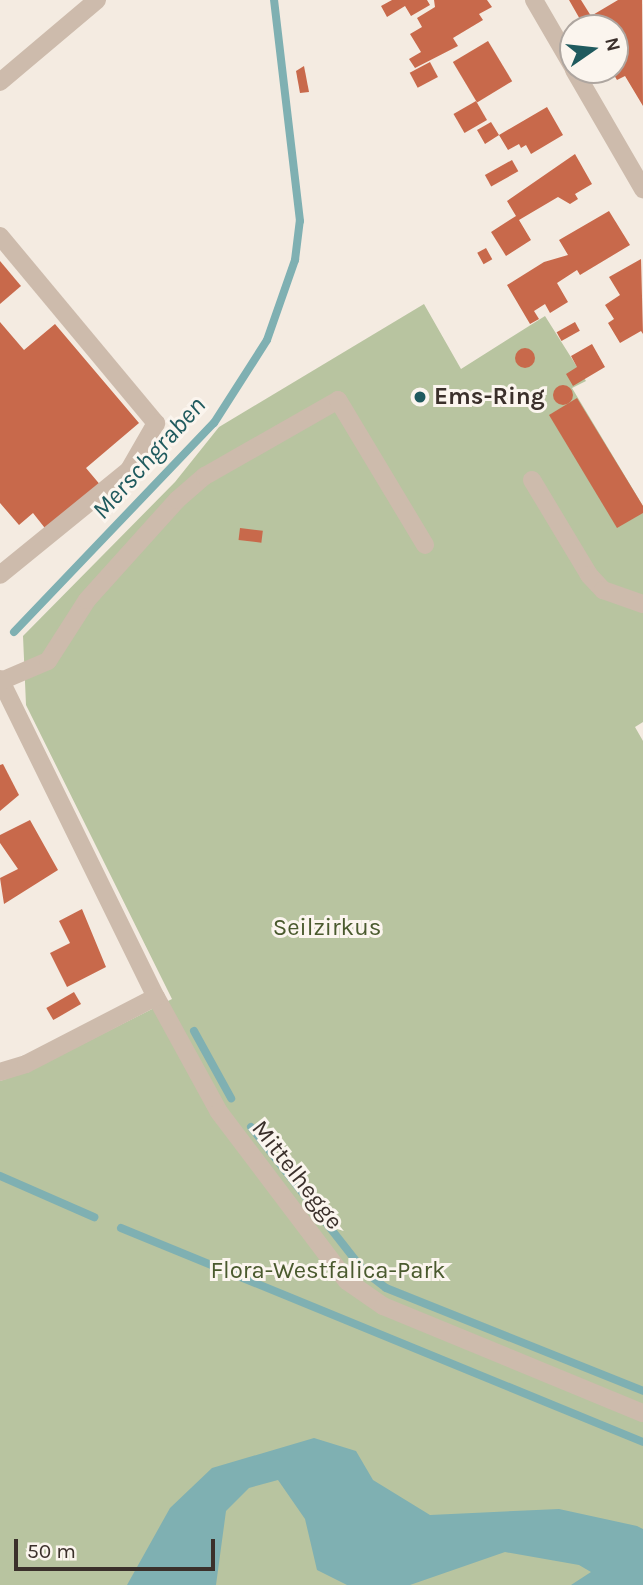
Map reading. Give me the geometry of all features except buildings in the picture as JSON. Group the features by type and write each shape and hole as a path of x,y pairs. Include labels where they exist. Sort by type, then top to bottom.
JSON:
{"street":[{"path":"0,82 97,0"},
{"path":"534,0 559,43"},
{"path":"583,84 643,189"},
{"path":"0,236 156,423 129,470 2,569"},
{"path":"1,680 48,661 87,600 177,500 205,476 338,400 425,545"},
{"path":"532,480 589,575 603,590 643,604"},
{"name":"Mittelhegge","path":"1,680 156,997 219,1112 347,1281 383,1306 643,1413"},
{"path":"0,1072 26,1064 156,997"}],"green space":[{"name":"Flora-Westfalica-Park","path":"424,304 461,369 545,316 586,381 572,388 643,506 643,722 635,727 643,741 643,1585 0,1585 0,1081 29,1071 172,999 26,705 23,636 175,482 219,427"}],"water":[{"path":"314,1438 356,1451 373,1480 430,1515 559,1509 637,1526 643,1529 643,1585 571,1585 591,1572 579,1565 505,1552 410,1585 347,1585 317,1570 305,1519 278,1480 249,1488 226,1511 216,1585 127,1585 170,1508 212,1468"}],"waterway":[{"name":"Merschgraben","path":"14,632 214,423 267,340 295,260 300,221 274,0"},
{"path":"194,1031 231,1098"},
{"path":"251,1127 363,1270 386,1288 643,1391"},
{"path":"0,1176 94,1217"},
{"path":"121,1228 643,1442"}],"place":[{"name":"Ems-Ring","path":"420,397"}],"park label":[{"name":"Seilzirkus","path":"327,928"}]}
